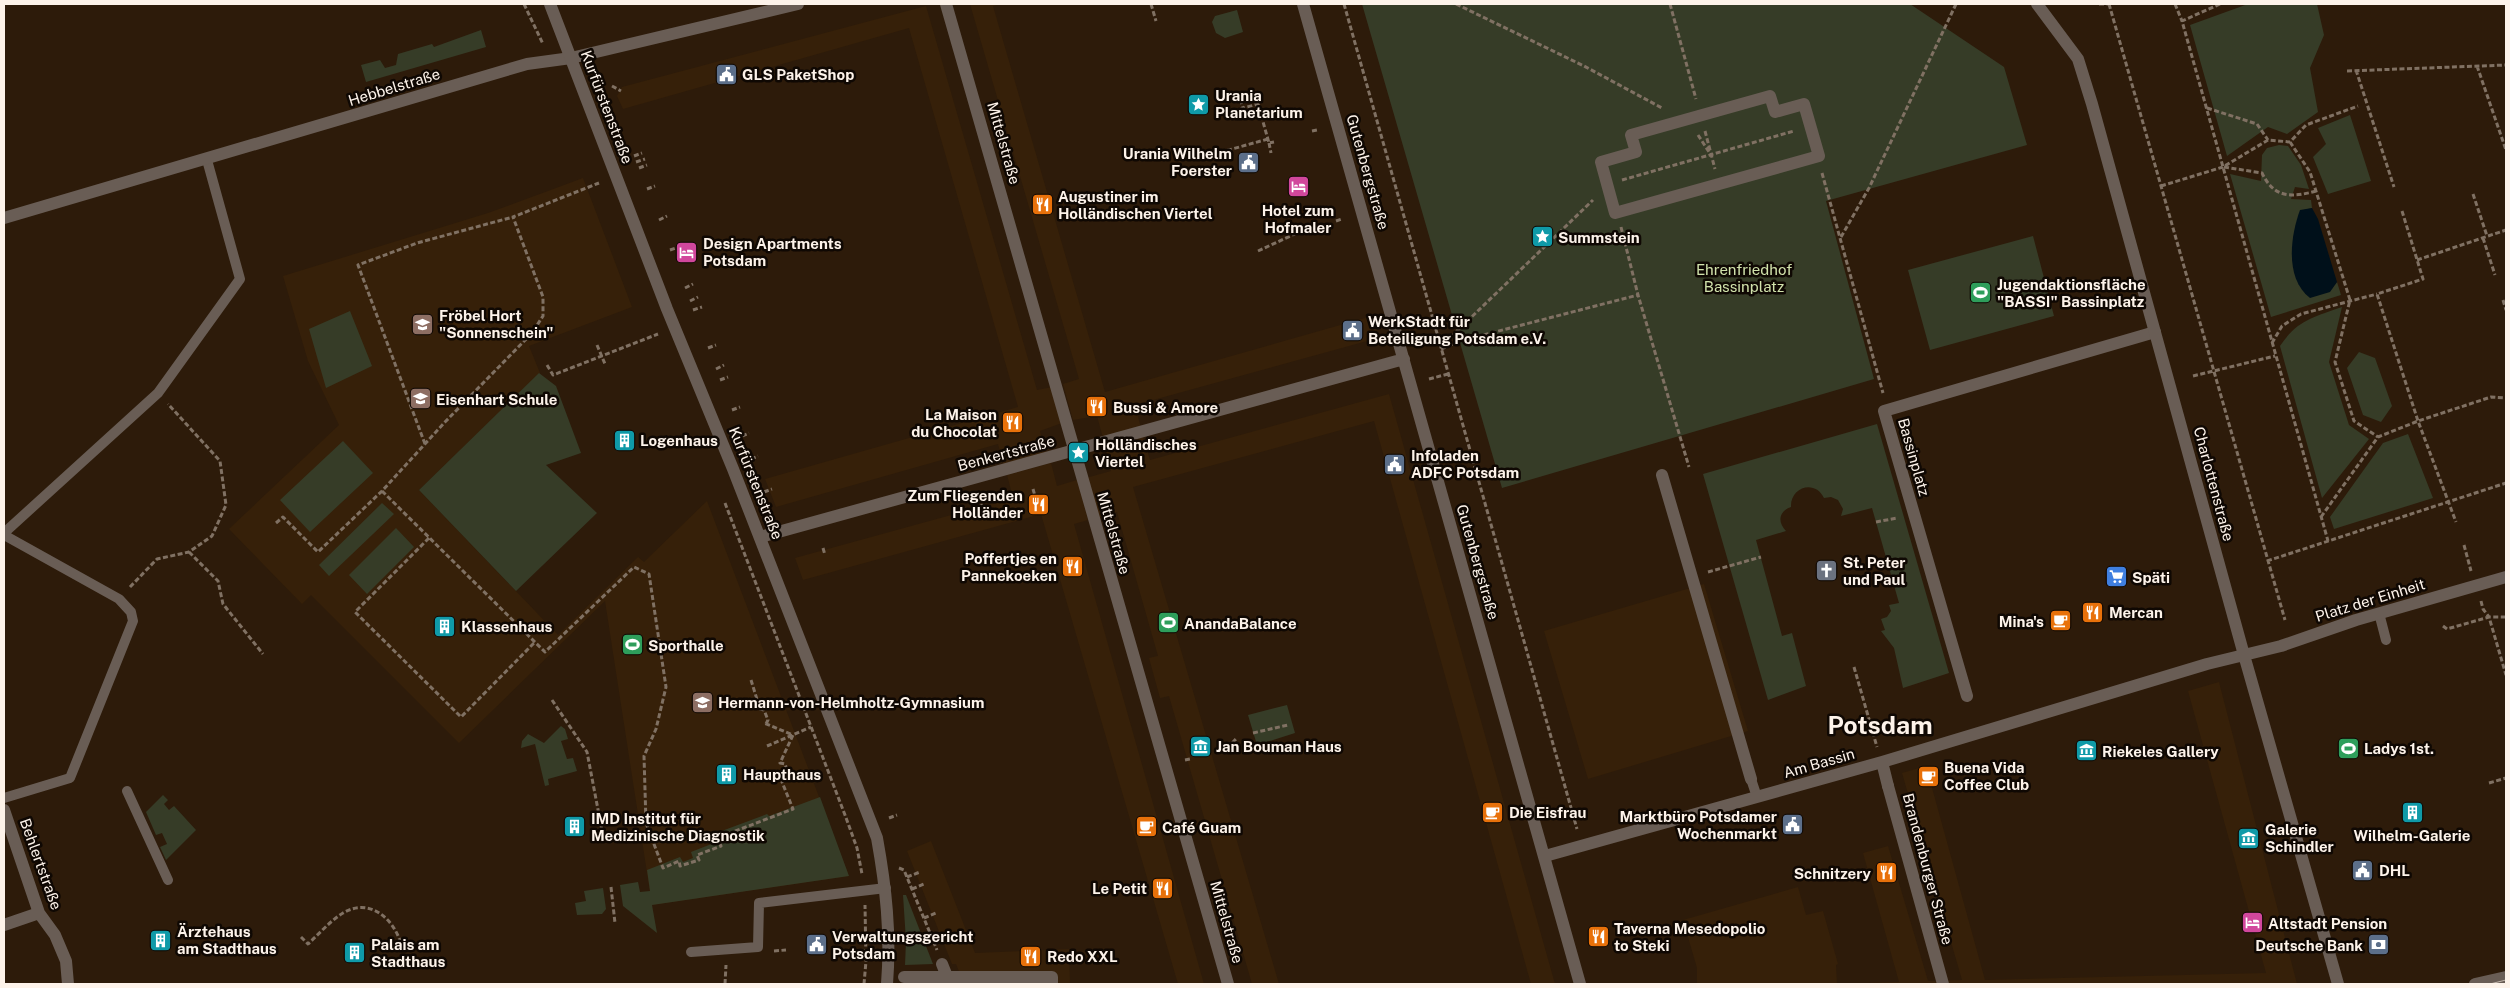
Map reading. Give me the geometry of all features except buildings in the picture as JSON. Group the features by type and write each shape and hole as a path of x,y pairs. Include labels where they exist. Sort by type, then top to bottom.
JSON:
{"street":[{"name":"Kurfürstenstraße","path":"550,4 667,309 760,537 877,838 886,888 889,941 887,984"},
{"name":"Hebbelstraße","path":"4,218 207,160 526,64 571,58 798,4"},
{"name":"Mittelstraße","path":"946,4 1228,984"},
{"name":"Gutenbergstraße","path":"1304,4 1580,984"},
{"name":"Charlottenstraße","path":"2037,4 2078,59 2338,984"},
{"path":"1770,96 1774,112 1804,104 1817,156 1615,212 1601,162 1636,152 1631,135 1688,120 1770,96"},
{"name":"Bassinplatz","path":"1967,696 1884,411 2155,332"},
{"name":"Benkertstraße","path":"760,537 1404,359"},
{"path":"1662,475 1751,779"},
{"name":"Platz der Einheit","path":"2244,655 2282,646 2384,612 2506,577"},
{"name":"Am Bassin","path":"1545,856 1882,762 2244,655"},
{"name":"Brandenburger Straße","path":"1882,762 1943,984"},
{"name":"Behlertstraße","path":"4,810 39,913 54,935 66,961 68,984"},
{"path":"4,926 39,913"},
{"path":"942,964 949,981"},
{"path":"904,977 949,981 975,976 1034,975 1052,977 1052,984"},
{"path":"2475,984 2506,977"}],"lane":[{"path":"4,798 70,778 133,621 131,612 119,599 4,534 158,394 240,278 207,160"},
{"path":"2384,612 2386,640"},
{"path":"1751,779 1756,797"},
{"path":"127,791 168,880"},
{"path":"691,952 758,947 759,903 886,888"}],"path":[{"path":"524,4 542,39"},
{"path":"1151,4 1156,21"},
{"path":"1344,4 1577,828"},
{"path":"1456,4 1688,120 1711,155"},
{"path":"1670,4 1719,183"},
{"path":"1840,238 1869,188 1956,4"},
{"path":"2099,4 2109,4 2266,561 2285,620"},
{"path":"2176,4 2328,541"},
{"path":"2182,21 2220,4"},
{"path":"2347,71 2506,65"},
{"path":"2478,66 2506,150"},
{"path":"2356,70 2394,187"},
{"path":"612,86 621,91"},
{"path":"1238,92 1243,108"},
{"path":"1233,112 1258,104 1272,153"},
{"path":"2290,142 2306,125 2358,106"},
{"path":"2206,108 2258,124 2268,140"},
{"path":"1441,349 1457,331 1610,183 1800,129"},
{"path":"1312,131 1317,130"},
{"path":"2161,186 2223,167 2268,140 2290,142"},
{"path":"1226,156 1225,151 1268,141 1274,142"},
{"path":"2290,142 2310,172 2350,300 2335,362 2354,421 2378,437"},
{"path":"634,156 642,153"},
{"path":"1817,156 1888,411"},
{"path":"636,162 645,159"},
{"path":"639,168 647,165"},
{"path":"2223,167 2262,173 2268,185 2278,194 2305,194 2316,191"},
{"path":"596,174 603,192"},
{"path":"425,444 358,265 417,243 513,217 599,183"},
{"path":"647,189 655,186"},
{"path":"2473,194 2495,275"},
{"path":"2272,344 2282,326 2301,314 2377,294 2423,279 2402,211"},
{"path":"1617,212 1638,295 1690,467"},
{"path":"659,220 667,216"},
{"path":"276,523 283,517 318,552 382,491 532,332 543,316 543,297 513,217"},
{"path":"1336,221 1342,219"},
{"path":"2417,260 2506,230"},
{"path":"1258,251 1299,232"},
{"path":"670,250 679,247"},
{"path":"685,288 693,284"},
{"path":"2377,294 2418,421 2450,501 2456,522"},
{"path":"1441,349 1460,341 1638,295"},
{"path":"690,301 698,297"},
{"path":"2503,300 2506,310"},
{"path":"693,310 702,307"},
{"path":"656,328 662,343"},
{"path":"547,365 553,375 659,334"},
{"path":"1418,340 1437,335"},
{"path":"597,345 605,364"},
{"path":"708,348 716,345"},
{"path":"2193,376 2275,356"},
{"path":"716,369 724,366"},
{"path":"1429,379 1448,374"},
{"path":"720,380 728,377"},
{"path":"119,599 157,559 189,552 212,536 226,505 220,461 158,394"},
{"path":"2321,517 2378,437 2418,421 2491,397 2506,398"},
{"path":"732,410 740,407"},
{"path":"742,436 749,432"},
{"path":"751,459 758,456"},
{"path":"2266,561 2506,483"},
{"path":"764,492 772,489"},
{"path":"1033,489 1035,496"},
{"path":"382,491 545,652 634,567 649,574 666,687 656,729 644,756 646,823 663,868 678,862 680,866 698,860 697,855 721,846 718,838 793,809 782,782 788,773 785,764 780,764 793,734"},
{"path":"724,501 857,848 864,891 866,961 864,984"},
{"path":"981,504 983,510"},
{"path":"429,538 354,612 461,717 535,642"},
{"path":"823,548 825,555"},
{"path":"189,552 218,581 223,604 263,654"},
{"path":"1691,577 1760,556"},
{"path":"2443,626 2447,629 2489,617 2506,617"},
{"path":"2489,617 2506,675"},
{"path":"1854,667 1882,762"},
{"path":"751,680 760,710 764,710 768,720 765,723 793,734"},
{"path":"552,700 587,752 604,839 598,838"},
{"path":"1253,733 1288,724"},
{"path":"767,746 811,727"},
{"path":"1227,748 1237,738"},
{"path":"1185,760 1190,759"},
{"path":"2489,783 2506,778"},
{"path":"889,818 897,815"},
{"path":"881,862 904,870 942,964"},
{"path":"907,878 920,872"},
{"path":"912,889 924,884"},
{"path":"611,887 615,923"},
{"path":"301,937 308,944 345,912 367,909 378,912 391,921 398,931 401,944"},
{"path":"924,918 936,913"}],"shaded area":[{"path":"970,4 1001,4 993,6 1105,392 1372,316 1378,338 1135,405 1141,428 1103,438 1097,416 1073,420 1063,384 1079,379"},
{"path":"926,6 1037,390 1052,387 1062,423 1040,431 1046,454 1004,466 998,444 776,507 765,479 1018,407 909,28 623,109 617,96 622,87"},
{"path":"583,178 632,307 529,346 540,373 419,490 558,635 638,557 644,562 707,501 849,876 652,905 605,601 459,743 311,595 302,604 229,529 339,425 308,361 283,276 488,213"},
{"path":"1389,394 1555,984 1531,984 1374,421 1133,487 1279,984 1252,984 1169,696 1160,698 1149,658 1158,656 1117,512 1098,518 1086,478 1111,471 1105,448 1143,437 1150,460"},
{"path":"1051,463 1057,486 1077,480 1088,520 1074,524 1204,984 1178,984 1041,514 803,580 795,558 1013,498 1007,475"},
{"path":"1704,584 1748,731 1588,779 1544,631"},
{"path":"2219,682 2297,984 1837,984 1899,982 1863,853 1888,846 1928,981 1962,980 1902,773 1926,766 1985,980 2266,973 2188,691"},
{"path":"931,841 975,953 1069,949 1070,984 1057,984 1056,972 960,974 956,964 952,964 907,851"},
{"path":"1798,887 1806,915 1823,911 1838,964 1836,965 1837,984 1697,984 1697,968 1683,920"}],"green space":[{"name":"Ehrenfriedhof Bassinplatz","path":"1362,4 1910,4 2004,67 2027,145 1826,201 1874,379 1502,488"},
{"path":"2248,4 2317,4 2324,35 2310,68 2318,112 2287,134 2268,127 2227,156 2190,25"},
{"path":"1237,10 1243,32 1225,38 1216,33 1212,22 1215,16"},
{"path":"481,30 486,47 366,82 361,65 380,60 385,68 396,65 398,54 432,44 434,47"},
{"path":"2350,115 2371,181 2328,194 2313,157 2326,144 2318,128"},
{"path":"2279,145 2288,146 2301,165 2309,189 2295,187 2291,199 2311,200 2312,208 2300,211 2329,292 2337,282 2341,295 2271,317 2230,174 2261,181 2262,155 2267,148"},
{"name":"Jugendaktionsfläche \"BASSI\" Bassinplatz","path":"2033,236 2054,316 1930,350 1908,270"},
{"path":"2342,307 2329,362 2349,425 2369,439 2322,498 2280,346 2293,330 2307,320"},
{"path":"350,311 372,366 326,388 309,329"},
{"path":"2359,352 2375,358 2392,406 2381,422 2363,415 2347,368"},
{"path":"539,373 556,386 581,453 546,465 597,513 516,591 419,490"},
{"path":"1877,424 1949,673 1903,688 1894,648 1881,631 1885,630 1881,619 1887,617 1891,611 1889,605 1899,603 1872,508 1841,516 1843,509 1838,500 1831,497 1824,498 1820,492 1809,487 1799,490 1794,494 1791,507 1782,514 1780,521 1786,531 1756,540 1782,636 1792,633 1806,686 1768,700 1703,474"},
{"path":"2408,434 2433,498 2334,529 2330,517 2383,443"},
{"path":"343,441 373,473 310,532 280,500"},
{"path":"382,503 394,514 329,576 319,565"},
{"path":"396,528 414,547 367,594 349,575"},
{"path":"1287,705 1295,733 1257,745 1248,715"},
{"path":"561,726 565,729 568,739 561,741 567,759 573,758 577,771 548,779 549,785 545,786 535,744 521,748 522,741 528,734 544,743"},
{"path":"163,795 168,800 164,804 169,810 174,806 196,830 166,860 160,847 167,844 162,833 156,835 146,812"},
{"path":"820,797 849,876 652,905 657,933 623,906 620,885 638,882 640,892 650,891 647,870 680,857 683,862 693,858 691,852 714,843 711,835"},
{"path":"603,888 606,909 602,914 577,915 575,903 586,901 584,891"},
{"path":"903,895 906,895 933,964 905,965 906,941"}],"water":[{"path":"2312,208 2318,219 2337,282 2330,292 2310,298 2296,280 2293,269 2292,245 2300,210"}],"tram line":[{"path":"2490,984 2506,980"}],"place":[{"name":"GLS PaketShop","path":"726,74"},
{"name":"Urania Planetarium","path":"1199,104"},
{"name":"Urania Wilhelm Foerster","path":"1248,162"},
{"name":"Hotel zum Hofmaler","path":"1298,187"},
{"name":"Augustiner im Holländischen Viertel","path":"1042,205"},
{"name":"Summstein","path":"1542,237"},
{"name":"Design Apartments Potsdam","path":"687,252"},
{"name":"Jugendaktionsfläche \"BASSI\" Bassinplatz","path":"1981,293"},
{"name":"Fröbel Hort \"Sonnenschein\"","path":"423,324"},
{"name":"WerkStadt für Beteiligung Potsdam e.V.","path":"1352,330"},
{"name":"Eisenhart Schule","path":"420,399"},
{"name":"Bussi & Amore","path":"1097,407"},
{"name":"La Maison du Chocolat","path":"1013,423"},
{"name":"Logenhaus","path":"624,440"},
{"name":"Holländisches Viertel","path":"1079,453"},
{"name":"Infoladen ADFC Potsdam","path":"1395,464"},
{"name":"Zum Fliegenden Holländer","path":"1039,504"},
{"name":"Poffertjes en Pannekoeken","path":"1073,567"},
{"name":"St. Peter und Paul","path":"1827,571"},
{"name":"Späti","path":"2116,577"},
{"name":"Mercan","path":"2093,612"},
{"name":"Mina's","path":"2060,621"},
{"name":"AnandaBalance","path":"1168,623"},
{"name":"Klassenhaus","path":"445,626"},
{"name":"Sporthalle","path":"632,645"},
{"name":"Hermann-von-Helmholtz-Gymnasium","path":"702,702"},
{"name":"Jan Bouman Haus","path":"1200,746"},
{"name":"Ladys 1st.","path":"2348,748"},
{"name":"Riekeles Gallery","path":"2086,751"},
{"name":"Haupthaus","path":"727,774"},
{"name":"Buena Vida Coffee Club","path":"1928,776"},
{"name":"Die Eisfrau","path":"1493,812"},
{"name":"Wilhelm-Galerie","path":"2412,812"},
{"name":"Marktbüro Potsdamer Wochenmarkt","path":"1793,825"},
{"name":"IMD Institut für Medizinische Diagnostik","path":"575,827"},
{"name":"Café Guam","path":"1146,827"},
{"name":"Galerie Schindler","path":"2249,838"},
{"name":"DHL","path":"2363,870"},
{"name":"Schnitzery","path":"1887,873"},
{"name":"Le Petit","path":"1163,888"},
{"name":"Altstadt Pension","path":"2252,923"},
{"name":"Taverna Mesedopolio to Steki","path":"1598,937"},
{"name":"Ärztehaus am Stadthaus","path":"161,940"},
{"name":"Verwaltungsgericht Potsdam","path":"816,945"},
{"name":"Deutsche Bank","path":"2379,945"},
{"name":"Palais am Stadthaus","path":"355,953"},
{"name":"Redo XXL","path":"1031,956"}],"district":[{"name":"Potsdam","path":"1880,725"}]}
